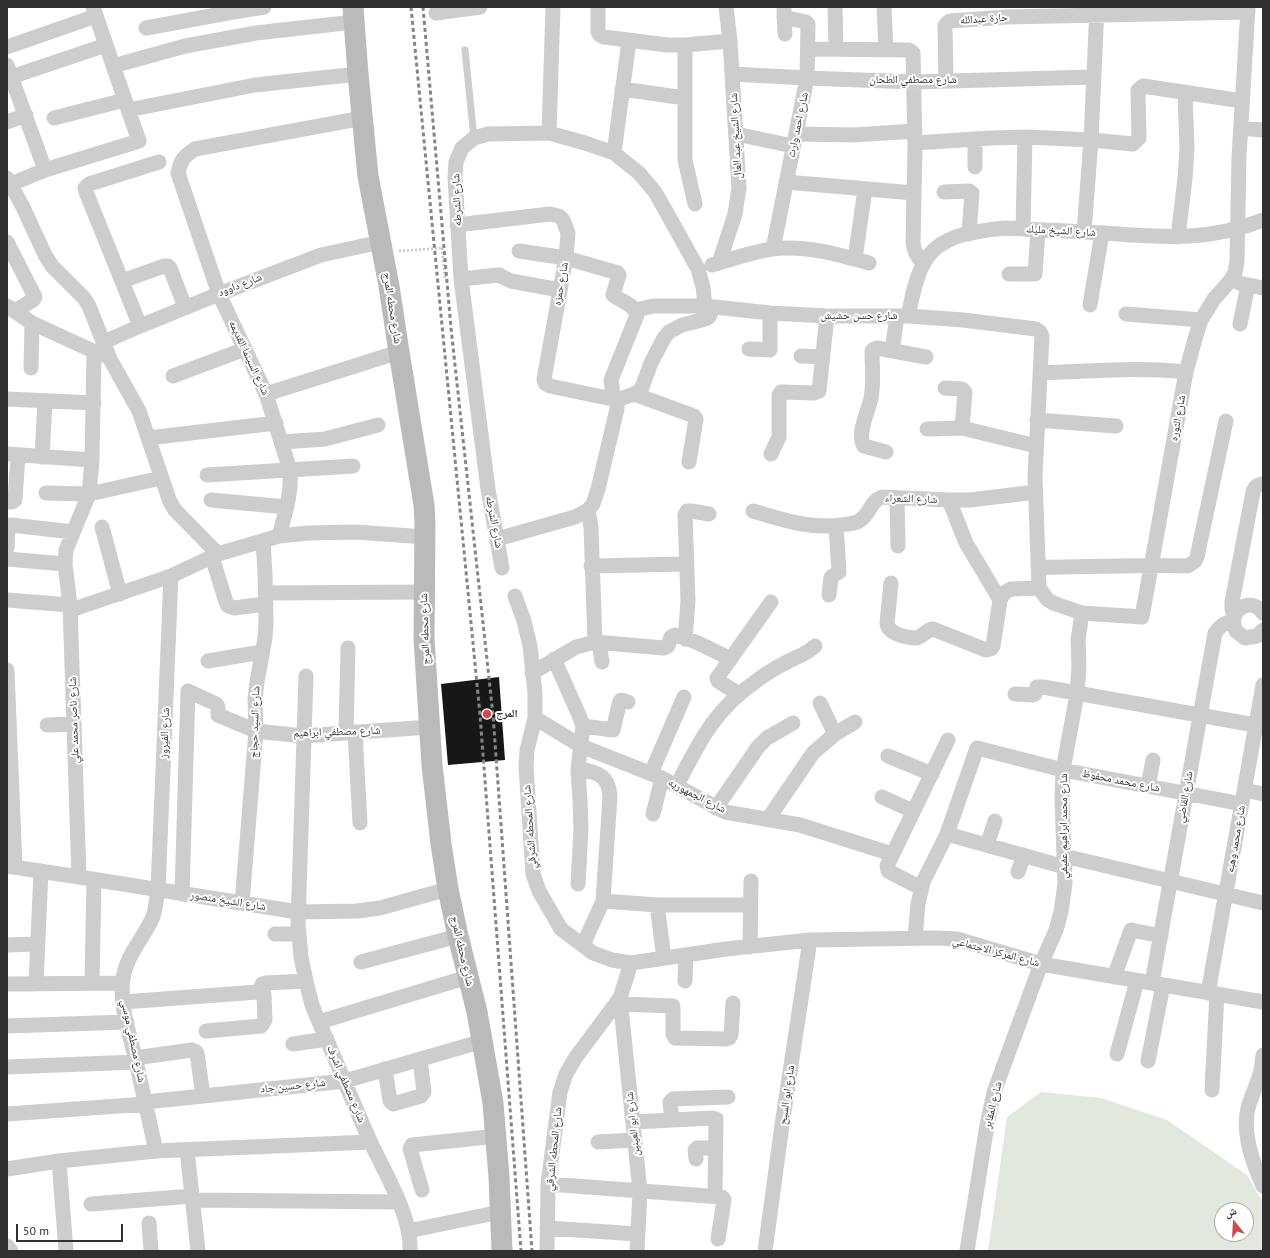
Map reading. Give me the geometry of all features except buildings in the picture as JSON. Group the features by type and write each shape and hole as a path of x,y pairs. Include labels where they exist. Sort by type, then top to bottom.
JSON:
{"main road":[{"name":"شارع محطه المرج","path":"354,15 368,176 390,247 390,286 399,352 424,505 424,639 430,727 441,844 448,889 458,936 483,1041 493,1103 497,1136 502,1251"}],"street":[{"path":"146,28 264,7"},
{"path":"436,13 480,7"},
{"path":"548,133 553,7"},
{"path":"598,7 598,32 604,37 629,41 685,46 730,41"},
{"name":"شارع الشيخ عبد العال","path":"719,263 737,201 739,175 730,41 726,7"},
{"path":"835,7 836,49"},
{"path":"884,7 886,50"},
{"name":"حارة عبدالله","path":"946,80 945,26 949,22 1097,11 1248,10"},
{"name":"شارع الثوره","path":"1082,613 1142,617 1186,372 1196,332 1214,299 1230,282 1235,273 1237,261 1242,101 1248,10"},
{"path":"7,47 94,11 139,141 9,181 23,207 45,255 52,266 84,298 95,319 99,347"},
{"path":"1084,232 1091,140 1097,11"},
{"path":"784,12 785,34"},
{"name":"شارع احمد وارث","path":"773,249 807,78 808,27 806,22 784,12"},
{"path":"113,66 185,46 354,15"},
{"path":"614,153 629,41"},
{"path":"10,81 16,74 106,45"},
{"path":"685,46 684,160 695,204"},
{"path":"808,49 909,50 912,52 915,137 914,252 924,263"},
{"path":"7,65 10,81 26,115 45,170"},
{"path":"54,118 255,85 358,74"},
{"name":"شارع مصطفي الطحان","path":"732,74 914,82 1093,77"},
{"path":"736,134 794,140 854,135 975,139 1025,138 1091,140 1133,144 1137,142 1139,138 1138,94 1140,87 1147,86 1242,101"},
{"path":"622,89 685,98"},
{"path":"1178,237 1187,149 1185,92"},
{"path":"7,122 26,115"},
{"name":"شارع السينما القديمه","path":"279,536 287,507 291,481 290,470 266,394 219,294 178,173 181,161 195,149 363,118"},
{"path":"1241,128 1263,130"},
{"path":"474,138 488,134 548,133 614,153 639,173 655,192 698,270 709,306 709,317 682,325 669,332 664,338 651,364 641,390 617,400"},
{"name":"شارع الشرطه","path":"474,138 462,148 456,162 455,177 461,279 485,469 502,568"},
{"path":"1023,229 1025,138"},
{"path":"975,139 975,167"},
{"path":"140,326 86,192 86,188 88,184 159,162"},
{"path":"786,182 914,193"},
{"path":"698,270 755,252 773,249 819,250 836,253 862,261 865,189"},
{"path":"944,192 969,191 972,194 969,234"},
{"name":"شارع حمزه","path":"458,225 550,214 559,216 563,220 568,232 566,258 544,379 545,383 550,386 617,400"},
{"name":"شارع الشيخ مليك","path":"892,351 902,316 924,263 936,247 949,240 986,230 1006,228 1178,237 1220,233 1263,220"},
{"path":"1008,274 1035,274 1038,230"},
{"path":"1090,305 1102,233"},
{"path":"7,242 35,297 33,300 11,309"},
{"name":"شارع داوود","path":"99,347 140,326 185,307 321,254 390,247"},
{"path":"497,539 575,516 588,510 592,504 598,489 617,409 617,400 613,394 612,380 637,315 636,310 613,295 619,275 618,273 566,258 519,251"},
{"path":"122,281 164,266 168,266 185,307"},
{"path":"461,279 499,275 511,281 560,290"},
{"path":"1230,282 1263,288"},
{"path":"1240,324 1248,285"},
{"name":"شارع حسن حشيش","path":"636,310 653,306 709,306 770,313 826,316 902,316 963,320 1036,329 1042,336 1036,446 1039,588"},
{"path":"11,309 32,323 99,347 110,359 139,412 170,502 175,510 215,556 228,606 234,608 266,598 424,592"},
{"path":"749,349 770,350 770,313"},
{"path":"1126,314 1202,320"},
{"path":"771,454 779,437 779,395 781,392 814,393 819,391 826,316"},
{"path":"31,368 32,323"},
{"name":"شارع ناصر محمد علي","path":"79,876 70,608 66,550 89,494 99,347"},
{"path":"886,452 864,446 862,440 863,424 872,393 872,352 877,348 926,357"},
{"path":"173,376 245,349"},
{"path":"266,394 399,352"},
{"path":"801,356 823,356"},
{"path":"1040,373 1165,370 1186,372"},
{"path":"945,388 962,389 965,392 962,428"},
{"path":"634,394 694,416 696,419 689,462"},
{"path":"7,399 94,403"},
{"path":"42,457 45,401"},
{"path":"1037,420 1116,426"},
{"path":"1038,567 1072,568 1151,564 1188,566 1195,561 1226,421"},
{"path":"148,438 276,423"},
{"path":"282,442 325,439 378,425"},
{"path":"927,429 962,428 1036,446"},
{"path":"7,502 12,502 15,500 13,454 92,460"},
{"path":"207,475 352,466"},
{"path":"46,493 89,494 162,478"},
{"path":"1263,484 1255,487 1253,492 1232,602 1236,632 1245,638 1256,636 1263,630"},
{"name":"شارع الشعراء","path":"753,511 794,524 819,527 836,526 853,524 860,520 877,499 882,497 970,500 1036,492"},
{"path":"897,498 898,546"},
{"path":"211,500 287,507"},
{"path":"949,500 966,543 1000,600"},
{"path":"588,510 591,527 591,566 597,642 602,662"},
{"path":"685,639 688,601 685,515 687,511 709,514"},
{"path":"7,548 8,527 11,525 73,532"},
{"path":"829,595 831,578 838,572 836,526"},
{"path":"102,527 120,594"},
{"path":"7,600 70,608 120,594 171,576 215,556 279,536 308,533 355,532 425,537"},
{"name":"شارع السيد حجاج","path":"242,903 256,731 255,699 265,631 266,598 263,541"},
{"path":"7,559 66,564"},
{"path":"591,566 687,564"},
{"name":"شارع الفيروز","path":"158,890 171,576"},
{"path":"891,583 887,623 892,631 917,638 933,629 986,650 991,650 993,646 1000,600 1004,593 1011,589 1039,588 1047,599 1053,603 1082,613"},
{"name":"شارع المحطه الشرقي","path":"514,596 524,621 530,646 534,693 535,718 527,750 526,767 533,874 538,891 561,929 593,953 612,960 631,963 621,1001 576,1057 566,1074 560,1092 548,1184 548,1251"},
{"path":"738,694 717,680 771,602"},
{"name":"شارع القاضي","path":"1148,1061 1161,936 1214,633 1225,622 1233,618 1242,607 1253,605 1263,612"},
{"name":"شارع محمد ابراهيم عفيفي","path":"1042,964 1062,912 1065,883 1062,799 1063,770 1077,694 1079,666 1078,640 1082,613"},
{"path":"532,672 576,647 597,642 664,648 668,646 671,637 675,635 696,642 731,659"},
{"path":"677,785 707,729 730,701 755,681 788,661 810,652 815,646"},
{"path":"348,648 350,733 360,823"},
{"path":"208,660 262,652"},
{"path":"554,659 583,726 578,769 581,828 578,884"},
{"path":"7,670 11,867"},
{"name":"شارع مصطفي اشرف","path":"306,676 298,912 298,934 301,957 312,1005 370,1142 398,1202 408,1231 410,1251"},
{"path":"1016,694 1033,696 1037,687 1255,725"},
{"name":"شارع مصطفي ابراهيم","path":"182,894 188,691 216,704 218,707 218,715 256,731 304,736 430,727"},
{"name":"شارع محمد وهبه","path":"1212,1090 1213,994 1226,894 1255,725 1262,693"},
{"path":"653,814 656,776 684,697"},
{"path":"583,726 612,731 614,729 620,701 622,700 628,702"},
{"path":"820,703 835,734"},
{"name":"شارع الجمهوريه","path":"535,718 581,746 677,785 716,808 736,815 800,824 892,854"},
{"path":"768,820 813,753 835,734 855,722"},
{"path":"716,808 758,747 767,738 794,723"},
{"path":"47,725 74,724"},
{"path":"921,888 888,871 887,866 948,740"},
{"name":"شارع محمد محفوظ","path":"947,834 977,748 1063,770 1185,794 1243,797 1263,794"},
{"path":"888,756 932,774"},
{"path":"1148,786 1153,760"},
{"path":"578,769 595,772 607,782 610,790 603,901 583,945"},
{"path":"882,797 913,811"},
{"path":"987,845 995,821"},
{"path":"915,938 921,888 947,834 1024,855 1064,861 1171,882 1263,903"},
{"path":"1018,872 1024,855"},
{"name":"شارع الشيخ منصور","path":"11,867 79,876 94,880 298,912 357,911 380,908 448,889"},
{"path":"36,984 41,871"},
{"path":"92,983 94,880"},
{"path":"750,947 751,881"},
{"name":"شارع مصطفي موسي","path":"156,1151 127,1022 123,1002 122,983 126,966 153,917 158,890"},
{"path":"603,901 657,905 751,905"},
{"path":"657,905 664,958"},
{"path":"1114,977 1131,930 1161,936"},
{"path":"275,934 298,934"},
{"path":"361,962 458,936"},
{"name":"شارع المركز الاجتماعي","path":"631,963 810,940 915,938 957,939 1042,964 1263,1002"},
{"name":"شارع ابو السبح","path":"765,1251 810,940"},
{"path":"7,945 37,944"},
{"path":"685,981 686,955"},
{"name":"شارع المقابر","path":"967,1251 986,1125 994,1092 1042,964"},
{"path":"319,1022 468,977"},
{"path":"206,1032 261,1026 265,1020 264,994 261,991 262,984 306,981"},
{"path":"1117,1054 1137,981"},
{"path":"7,984 122,983"},
{"path":"123,1002 261,991"},
{"path":"621,1001 673,1006 672,1034 675,1038 726,1039 731,1035 733,1003"},
{"name":"شارع ابو العينين","path":"621,1001 640,1191 637,1251"},
{"path":"7,1026 127,1022"},
{"path":"293,1044 327,1039"},
{"name":"شارع حسين جاد","path":"7,1114 146,1103 344,1081 483,1041"},
{"path":"7,1066 136,1060 192,1050 197,1053 203,1096"},
{"path":"1263,1055 1261,1072 1248,1109 1247,1128 1255,1167 1263,1186"},
{"path":"385,1069 390,1102 393,1104 421,1096 424,1092 420,1059"},
{"path":"672,1120 670,1102 672,1098 728,1097"},
{"path":"633,1122 715,1118 717,1121 715,1196"},
{"path":"422,1190 410,1149 412,1145 497,1136"},
{"path":"598,1142 634,1140"},
{"path":"7,1169 156,1151 370,1142"},
{"path":"696,1159 695,1150 697,1148 716,1148"},
{"path":"187,1150 198,1251"},
{"path":"58,1162 66,1251"},
{"path":"548,1184 722,1197 724,1199 718,1239"},
{"path":"91,1204 192,1198 398,1202"},
{"path":"408,1231 500,1212"},
{"path":"149,1223 151,1251"},
{"path":"547,1228 638,1234"},
{"path":"7,1246 11,1251"}],"lane":[{"path":"465,50 474,138"}],"path":[{"path":"390,247 442,248 445,279"}],"shaded area":[{"path":"1041,1092 1101,1098 1167,1120 1247,1175 1263,1202 1263,1251 988,1251 1007,1117"}],"railway":[{"path":"411,7 480,715 521,1251"},
{"path":"423,7 451,328 493,715 532,1251"}],"place":[{"name":"المرج","path":"487,714"}]}
